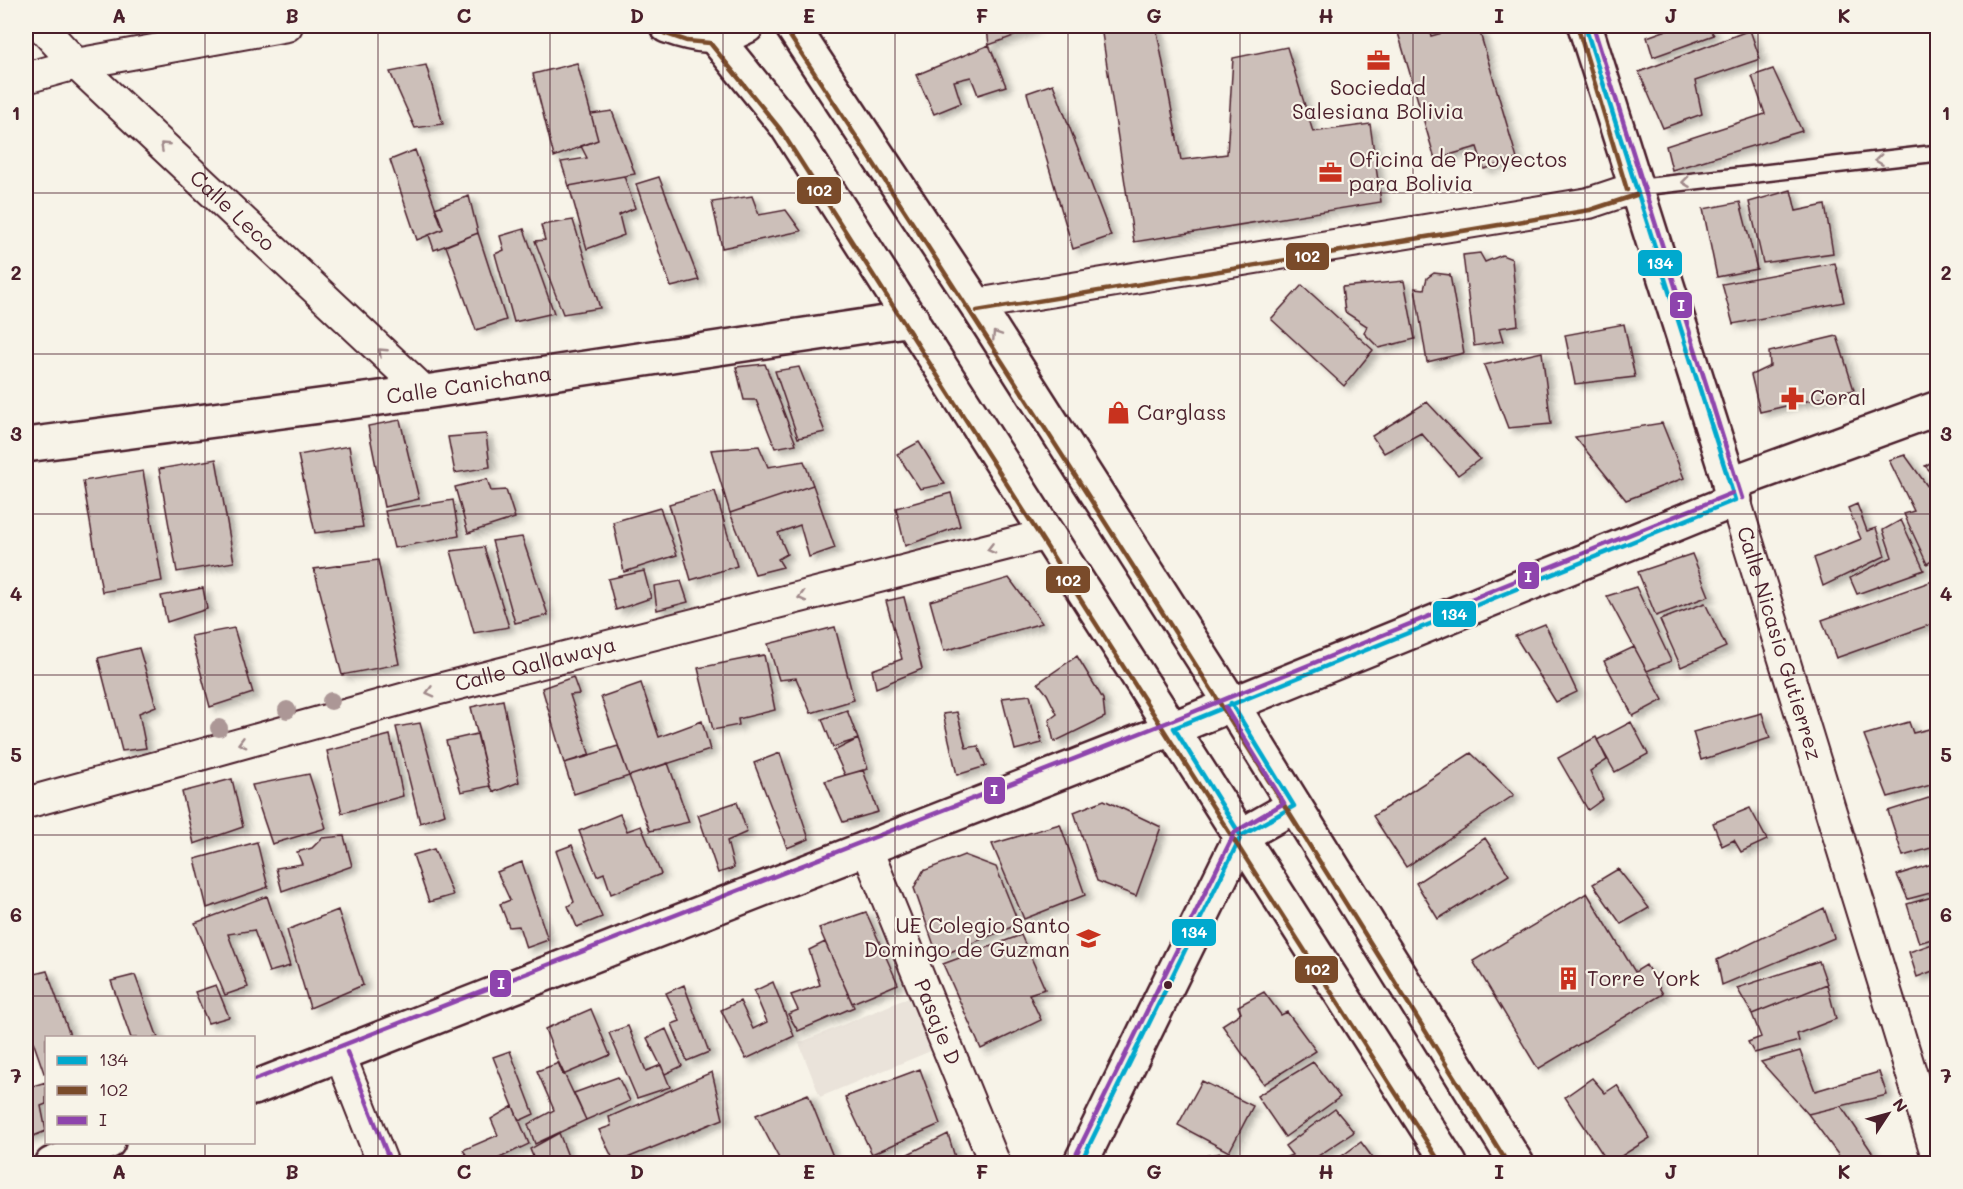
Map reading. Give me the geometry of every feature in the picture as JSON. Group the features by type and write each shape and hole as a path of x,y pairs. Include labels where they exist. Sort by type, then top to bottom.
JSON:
{"main road":[{"path":"667,26 688,34 714,36 738,31 747,26"},
{"path":"792,26 976,304 1231,703 1517,1164"},
{"name":"Calle Nicasio Gutierrez","path":"1584,26 1732,492"},
{"path":"714,36 786,125 1174,728 1450,1164"},
{"name":"Calle Canichana","path":"26,445 425,392 912,319"},
{"path":"255,1088 1174,728 1732,492 1938,408"},
{"path":"1080,1164 1241,836 1294,806"},
{"path":"52,1164 105,1144"}],"street":[{"name":"Calle Leco","path":"41,26 76,64 425,392"},
{"path":"26,78 76,64 287,26"},
{"path":"976,304 1589,203 1634,188"},
{"name":"Calle Nicasio Gutierrez","path":"1732,492 1938,1160"},
{"name":"Calle Qallawaya","path":"26,803 435,690 1048,534"},
{"name":"Pasaje D","path":"867,847 995,1164"},
{"path":"340,1055 383,1164"}],"lane":[{"path":"1634,188 1938,153"}],"shaded area":[{"path":"910,997 933,1050 820,1097 799,1043"}],"building":[{"path":"998,26 1032,26 1033,29 989,45 987,29"},
{"path":"1156,26 1181,160 1227,154 1233,58 1287,47 1313,132 1370,124 1381,202 1134,242 1101,27"},
{"path":"1396,26 1428,26 1431,36 1467,26 1478,26 1517,159 1484,169 1477,147 1435,159"},
{"path":"1678,26 1708,26 1714,35 1653,57 1647,37"},
{"path":"1750,30 1760,59 1695,81 1702,114 1663,128 1639,72"},
{"path":"989,45 1006,86 978,95 971,77 954,81 961,103 934,114 916,75"},
{"path":"577,63 598,140 554,157 533,74"},
{"path":"426,65 443,124 415,128 390,72"},
{"path":"1773,69 1802,131 1672,170 1666,146 1765,114 1752,76"},
{"path":"1053,84 1111,236 1073,249 1027,93"},
{"path":"612,111 635,174 569,186 561,162 587,158 581,146 598,140 591,114"},
{"path":"415,150 443,229 417,240 390,160"},
{"path":"624,176 635,208 619,215 624,235 587,249 569,186"},
{"path":"659,177 699,280 671,287 636,184"},
{"path":"1791,190 1796,211 1825,205 1833,253 1763,263 1749,202"},
{"path":"469,196 478,233 434,250 429,235 443,229 435,208"},
{"path":"752,196 759,215 786,210 801,231 722,248 712,202"},
{"path":"1740,202 1757,269 1717,277 1703,209"},
{"path":"573,220 600,308 563,314 535,241 545,240 541,225"},
{"path":"524,229 554,313 514,322 495,254 504,250 500,236"},
{"path":"478,233 506,320 476,330 446,246"},
{"path":"1480,253 1485,262 1502,255 1512,259 1518,325 1499,328 1503,341 1474,346 1463,255"},
{"path":"1835,263 1844,302 1733,324 1722,284"},
{"path":"1434,273 1450,275 1464,353 1427,362 1415,288 1424,289 1427,278"},
{"path":"1404,281 1415,339 1379,348 1364,333 1367,326 1345,312 1342,287"},
{"path":"1302,285 1373,350 1344,386 1271,319"},
{"path":"1624,324 1635,377 1575,384 1565,335"},
{"path":"1837,336 1854,390 1760,412 1751,375 1770,366 1769,352"},
{"path":"1542,352 1551,424 1508,428 1484,365"},
{"path":"765,364 796,444 775,448 756,400 744,400 736,367"},
{"path":"799,367 825,432 798,438 775,371"},
{"path":"1427,402 1480,459 1458,475 1421,433 1384,453 1372,436"},
{"path":"400,420 419,499 384,507 368,426"},
{"path":"1662,423 1684,478 1626,500 1575,437"},
{"path":"486,434 490,467 455,473 448,437"},
{"path":"919,442 945,484 920,489 897,454"},
{"path":"349,446 363,527 315,533 298,455"},
{"path":"759,446 768,467 804,461 813,485 730,513 711,450"},
{"path":"1905,455 1938,501 1938,557 1927,564 1904,514 1914,511 1889,460"},
{"path":"1938,458 1938,479 1925,466"},
{"path":"216,459 234,562 177,572 159,469"},
{"path":"143,471 162,581 102,592 83,481"},
{"path":"487,479 491,491 506,490 515,518 468,533 455,487"},
{"path":"813,485 835,548 809,557 800,525 778,533 787,554 778,559 783,567 755,574 730,513"},
{"path":"715,491 737,566 691,580 669,504"},
{"path":"951,493 960,526 905,546 896,508"},
{"path":"453,500 459,536 394,548 385,511"},
{"path":"1857,504 1867,531 1876,528 1885,556 1823,586 1814,558 1861,539 1848,508"},
{"path":"660,508 677,555 624,572 613,522"},
{"path":"1901,520 1924,570 1857,594 1850,578 1892,557 1883,530"},
{"path":"522,537 548,615 515,623 492,541"},
{"path":"484,547 509,627 474,633 451,551"},
{"path":"1692,554 1709,596 1656,616 1638,572"},
{"path":"378,560 399,664 342,675 314,569"},
{"path":"644,571 651,598 616,610 608,579"},
{"path":"1009,578 1042,623 944,651 930,601"},
{"path":"1938,579 1938,622 1836,658 1822,620"},
{"path":"681,581 688,602 657,610 654,586"},
{"path":"1636,587 1671,661 1647,671 1607,596"},
{"path":"203,588 207,609 167,622 161,596"},
{"path":"904,597 922,669 876,688 872,670 902,659 886,601"},
{"path":"1705,603 1726,647 1681,667 1660,620"},
{"path":"1545,624 1577,692 1556,702 1515,636"},
{"path":"835,627 854,700 811,713 796,678 779,680 768,644"},
{"path":"234,628 253,693 210,707 191,636"},
{"path":"1634,647 1663,700 1633,716 1604,661"},
{"path":"139,648 156,706 139,713 146,748 122,751 98,658"},
{"path":"764,655 775,710 738,719 739,725 713,730 698,668"},
{"path":"1077,656 1103,699 1105,717 1054,742 1049,720 1057,714 1047,694 1038,683"},
{"path":"573,677 579,694 570,695 590,756 564,763 542,688"},
{"path":"641,683 659,737 702,721 710,750 629,776 601,697"},
{"path":"1030,695 1042,743 1015,750 1002,698"},
{"path":"503,700 519,782 494,792 490,786 471,707"},
{"path":"847,710 858,739 833,747 822,719"},
{"path":"957,712 966,748 978,746 986,766 957,775 943,714"},
{"path":"1762,713 1770,738 1701,760 1693,732"},
{"path":"1631,722 1648,754 1615,772 1597,740"},
{"path":"1909,722 1913,733 1937,727 1938,783 1888,797 1864,735"},
{"path":"420,723 445,814 420,823 396,727"},
{"path":"477,734 490,786 461,792 446,741"},
{"path":"390,735 403,796 342,813 327,751"},
{"path":"1596,737 1607,760 1590,771 1603,799 1588,810 1558,758"},
{"path":"858,739 868,769 845,775 834,751"},
{"path":"618,746 629,776 574,794 564,763"},
{"path":"780,753 809,839 787,848 754,763"},
{"path":"1471,753 1514,795 1406,867 1373,816"},
{"path":"668,763 689,822 650,831 629,776"},
{"path":"863,770 878,812 843,822 825,781"},
{"path":"309,774 326,828 272,844 252,785"},
{"path":"232,779 243,827 194,844 182,792"},
{"path":"1938,795 1938,846 1903,856 1888,811"},
{"path":"1104,800 1161,827 1136,896 1097,881 1074,812"},
{"path":"737,802 747,832 727,841 734,868 718,873 698,815"},
{"path":"1750,808 1767,840 1741,852 1734,840 1722,846 1713,823"},
{"path":"620,814 627,831 641,826 661,874 611,894 604,873 597,876 579,831"},
{"path":"1060,824 1085,895 1024,919 992,844"},
{"path":"344,836 352,866 282,891 276,868 302,864 297,852 312,848 322,838"},
{"path":"1485,838 1509,875 1438,919 1416,883"},
{"path":"257,842 268,887 207,908 195,859"},
{"path":"572,845 602,917 577,927 568,906 574,902 556,851"},
{"path":"434,849 453,895 429,902 413,855"},
{"path":"964,855 996,867 1019,924 938,957 914,888 923,871"},
{"path":"522,862 548,940 526,948 519,926 509,927 500,904 510,900 497,872"},
{"path":"1938,862 1938,891 1908,899 1897,875"},
{"path":"1618,869 1649,908 1621,924 1593,884"},
{"name":"Torre York","path":"1587,893 1635,972 1646,965 1663,994 1538,1069 1473,961"},
{"path":"267,896 290,966 269,972 254,930 228,934 248,987 225,995 195,923"},
{"path":"1932,897 1938,918 1938,937 1919,943 1907,904"},
{"path":"1824,908 1834,938 1722,985 1717,960"},
{"path":"338,910 363,985 310,1008 287,930"},
{"path":"866,912 898,984 852,1003 819,928"},
{"path":"1021,935 1045,989 1029,994 1041,1020 981,1049 943,964"},
{"path":"825,942 854,1007 798,1031 788,1014 798,1010 791,995 820,985 809,950"},
{"path":"1938,942 1938,969 1917,977 1909,952"},
{"path":"1819,961 1827,984 1752,1014 1737,988"},
{"path":"47,971 70,1036 45,1036 44,1073 26,1021 26,976"},
{"path":"135,975 157,1036 130,1036 111,981"},
{"path":"773,982 794,1036 746,1059 721,1010 740,1001 753,1029 767,1022 754,991"},
{"path":"1827,984 1836,1019 1797,1034 1799,1041 1754,1053 1748,1042 1761,1037 1752,1014"},
{"path":"216,985 229,1017 208,1023 195,992"},
{"path":"684,985 709,1052 687,1061 672,1024 680,1021 666,993"},
{"path":"1264,992 1281,1015 1287,1012 1316,1051 1264,1084 1222,1025 1241,1013 1238,1006"},
{"path":"591,1009 610,1055 563,1075 545,1029"},
{"path":"628,1026 646,1071 661,1065 670,1087 637,1098 609,1033"},
{"path":"666,1029 682,1066 665,1074 647,1038"},
{"path":"510,1051 534,1114 519,1121 493,1057"},
{"path":"1800,1051 1815,1091 1879,1072 1887,1095 1808,1114 1761,1062"},
{"path":"1313,1062 1340,1097 1285,1137 1257,1096"},
{"path":"559,1063 586,1120 535,1144 528,1124 554,1110 537,1071"},
{"path":"920,1069 940,1124 872,1154 845,1097"},
{"path":"712,1072 723,1119 615,1163 599,1130 611,1126 609,1117"},
{"path":"618,1077 630,1101 586,1120 574,1093"},
{"path":"1592,1078 1605,1093 1617,1085 1650,1138 1609,1164 1565,1097"},
{"path":"1202,1081 1253,1106 1229,1152 1178,1125"},
{"path":"45,1082 45,1104 41,1106 45,1131 26,1139 26,1088"},
{"path":"808,1094 836,1164 782,1164 756,1115"},
{"path":"513,1106 529,1144 487,1164 472,1164 463,1150 498,1135 491,1119"},
{"path":"1841,1106 1880,1164 1845,1164 1808,1114"},
{"path":"1335,1109 1354,1132 1306,1164 1288,1164 1284,1158 1292,1155 1285,1146"},
{"path":"559,1133 571,1164 536,1164 530,1149"},
{"path":"948,1134 957,1164 888,1164"},
{"path":"1361,1142 1372,1157 1364,1164 1331,1164"},
{"path":"1221,1153 1224,1164 1158,1164"}],"transit line":[{"name":"134","path":"1585,26 1735,500"},
{"name":"I","path":"1593,26 1742,498"},
{"name":"102","path":"1578,28 1627,190"},
{"name":"102","path":"786,30 970,311 1151,594 1508,1164"},
{"name":"102","path":"664,33 687,41 710,43 780,129 1441,1164"},
{"name":"102","path":"977,311 1590,210 1636,195"},
{"name":"I","path":"255,1080 1171,721 1732,493"},
{"name":"134","path":"1174,728 1735,500"},
{"name":"134","path":"1231,703 1294,806"},
{"name":"I","path":"1073,1161 1235,832 1284,803 1225,707"},
{"name":"134","path":"1174,728 1241,836"},
{"name":"134","path":"1080,1164 1241,836 1294,806"},
{"name":"I","path":"347,1052 390,1161"}],"place":[{"name":"Sociedad Salesiana Bolivia","path":"1378,60"},
{"name":"Oficina de Proyectos para Bolivia","path":"1331,172"},
{"name":"Coral","path":"1792,398"},
{"name":"Carglass","path":"1119,413"},
{"name":"UE Colegio Santo Domingo de Guzman","path":"1088,938"},
{"name":"Torre York","path":"1569,979"}]}
